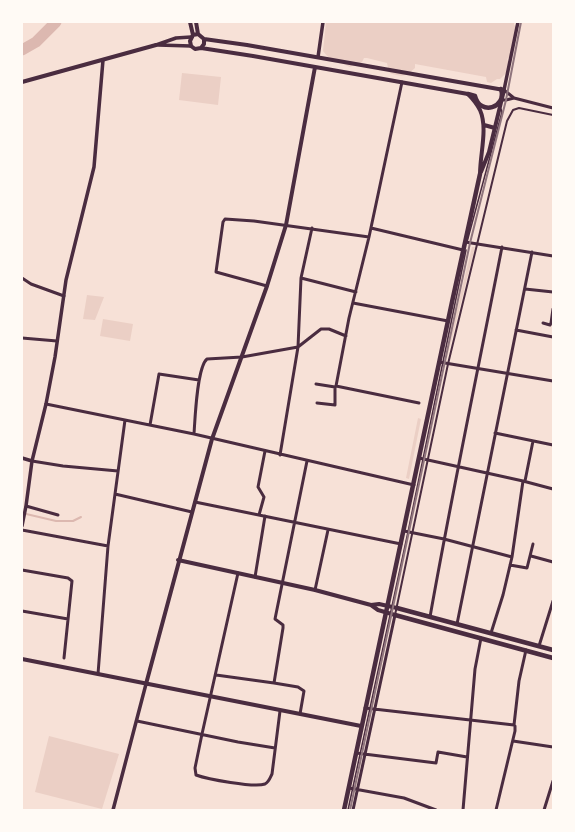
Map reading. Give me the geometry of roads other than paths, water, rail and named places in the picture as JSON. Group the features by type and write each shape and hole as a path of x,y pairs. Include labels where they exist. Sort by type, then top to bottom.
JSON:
{"main road":[{"path":"190,22 194,35"},
{"path":"196,22 194,35 190,41 191,46 195,49 201,48 468,94 475,96 478,102 486,108 496,105 501,100"},
{"path":"194,35 204,39 502,90 495,128 487,158 480,174"},
{"path":"201,48 204,44 204,39"},
{"path":"22,82 156,45"},
{"path":"146,684 178,560 212,439 267,286 286,225 315,67"},
{"path":"344,810 358,753 361,726 368,708 401,544 406,531 414,484 421,458 448,321 480,174 484,125 477,104 468,94"},
{"path":"484,125 495,128"},
{"path":"178,560 316,590 371,605 378,610 388,613 553,658"},
{"path":"371,605 379,604 389,606 553,650"},
{"path":"22,659 361,726"}],"street":[{"path":"318,58 323,22"},
{"path":"518,22 502,90 514,98 553,108"},
{"path":"156,45 176,38 194,35"},
{"path":"156,45 191,46"},
{"path":"22,526 32,461 46,404 64,296 94,167 103,60"},
{"path":"317,403 335,405 336,386 346,336 402,82"},
{"path":"501,100 514,98"},
{"path":"353,810 448,364 507,121 513,110 519,108 553,115"},
{"path":"267,286 216,272 223,222 226,218 312,228 369,237"},
{"path":"280,455 298,347 301,278 312,228"},
{"path":"371,228 463,250"},
{"path":"466,242 553,256"},
{"path":"430,617 502,247"},
{"path":"457,624 532,252"},
{"path":"22,278 31,284 64,296"},
{"path":"301,278 356,292"},
{"path":"525,289 553,292"},
{"path":"353,303 448,321"},
{"path":"543,324 550,325 552,323 553,309"},
{"path":"194,434 199,380 202,366 207,359 242,357 298,347 321,329 329,329 346,336"},
{"path":"516,330 553,337"},
{"path":"22,338 57,341"},
{"path":"441,362 553,381"},
{"path":"150,425 159,374 199,380"},
{"path":"316,384 336,386 419,403"},
{"path":"46,404 194,434 280,455 414,484"},
{"path":"98,674 108,546 125,420"},
{"path":"495,433 553,445"},
{"path":"491,633 503,595 512,557 524,481 533,441"},
{"path":"259,515 264,497 258,487 265,451"},
{"path":"22,458 68,467 118,471"},
{"path":"421,458 553,489"},
{"path":"274,683 283,628 283,625 275,619 307,461"},
{"path":"115,492 192,512"},
{"path":"195,502 401,544"},
{"path":"26,506 58,515"},
{"path":"255,577 265,516"},
{"path":"22,530 108,546"},
{"path":"316,590 328,530"},
{"path":"406,531 444,539 512,557"},
{"path":"510,565 527,568 533,544"},
{"path":"531,556 553,562"},
{"path":"22,570 71,580 72,584 64,658"},
{"path":"238,573 202,734 195,773 198,776 243,784 264,785 269,782 272,774 280,711"},
{"path":"539,646 553,601"},
{"path":"22,611 68,618"},
{"path":"463,810 475,669 481,638"},
{"path":"496,810 513,740 519,681 526,650"},
{"path":"379,655 386,656"},
{"path":"216,675 298,687 304,691 300,714"},
{"path":"113,810 146,684"},
{"path":"368,708 514,725"},
{"path":"137,721 238,742 275,748"},
{"path":"513,740 553,747"},
{"path":"358,753 436,763 438,752 467,757"},
{"path":"544,810 553,781"},
{"path":"350,789 404,798 436,810"}],"lane":[{"path":"441,362 466,242 502,112 500,107"},
{"path":"389,606 421,458"},
{"path":"358,753 368,708"},
{"path":"348,810 350,789"}],"waterway":[{"path":"22,50 36,42 56,22"},
{"path":"22,513 56,521 73,521 81,517"}],"railway":[{"path":"350,810 470,243 506,100 521,22"}]}
